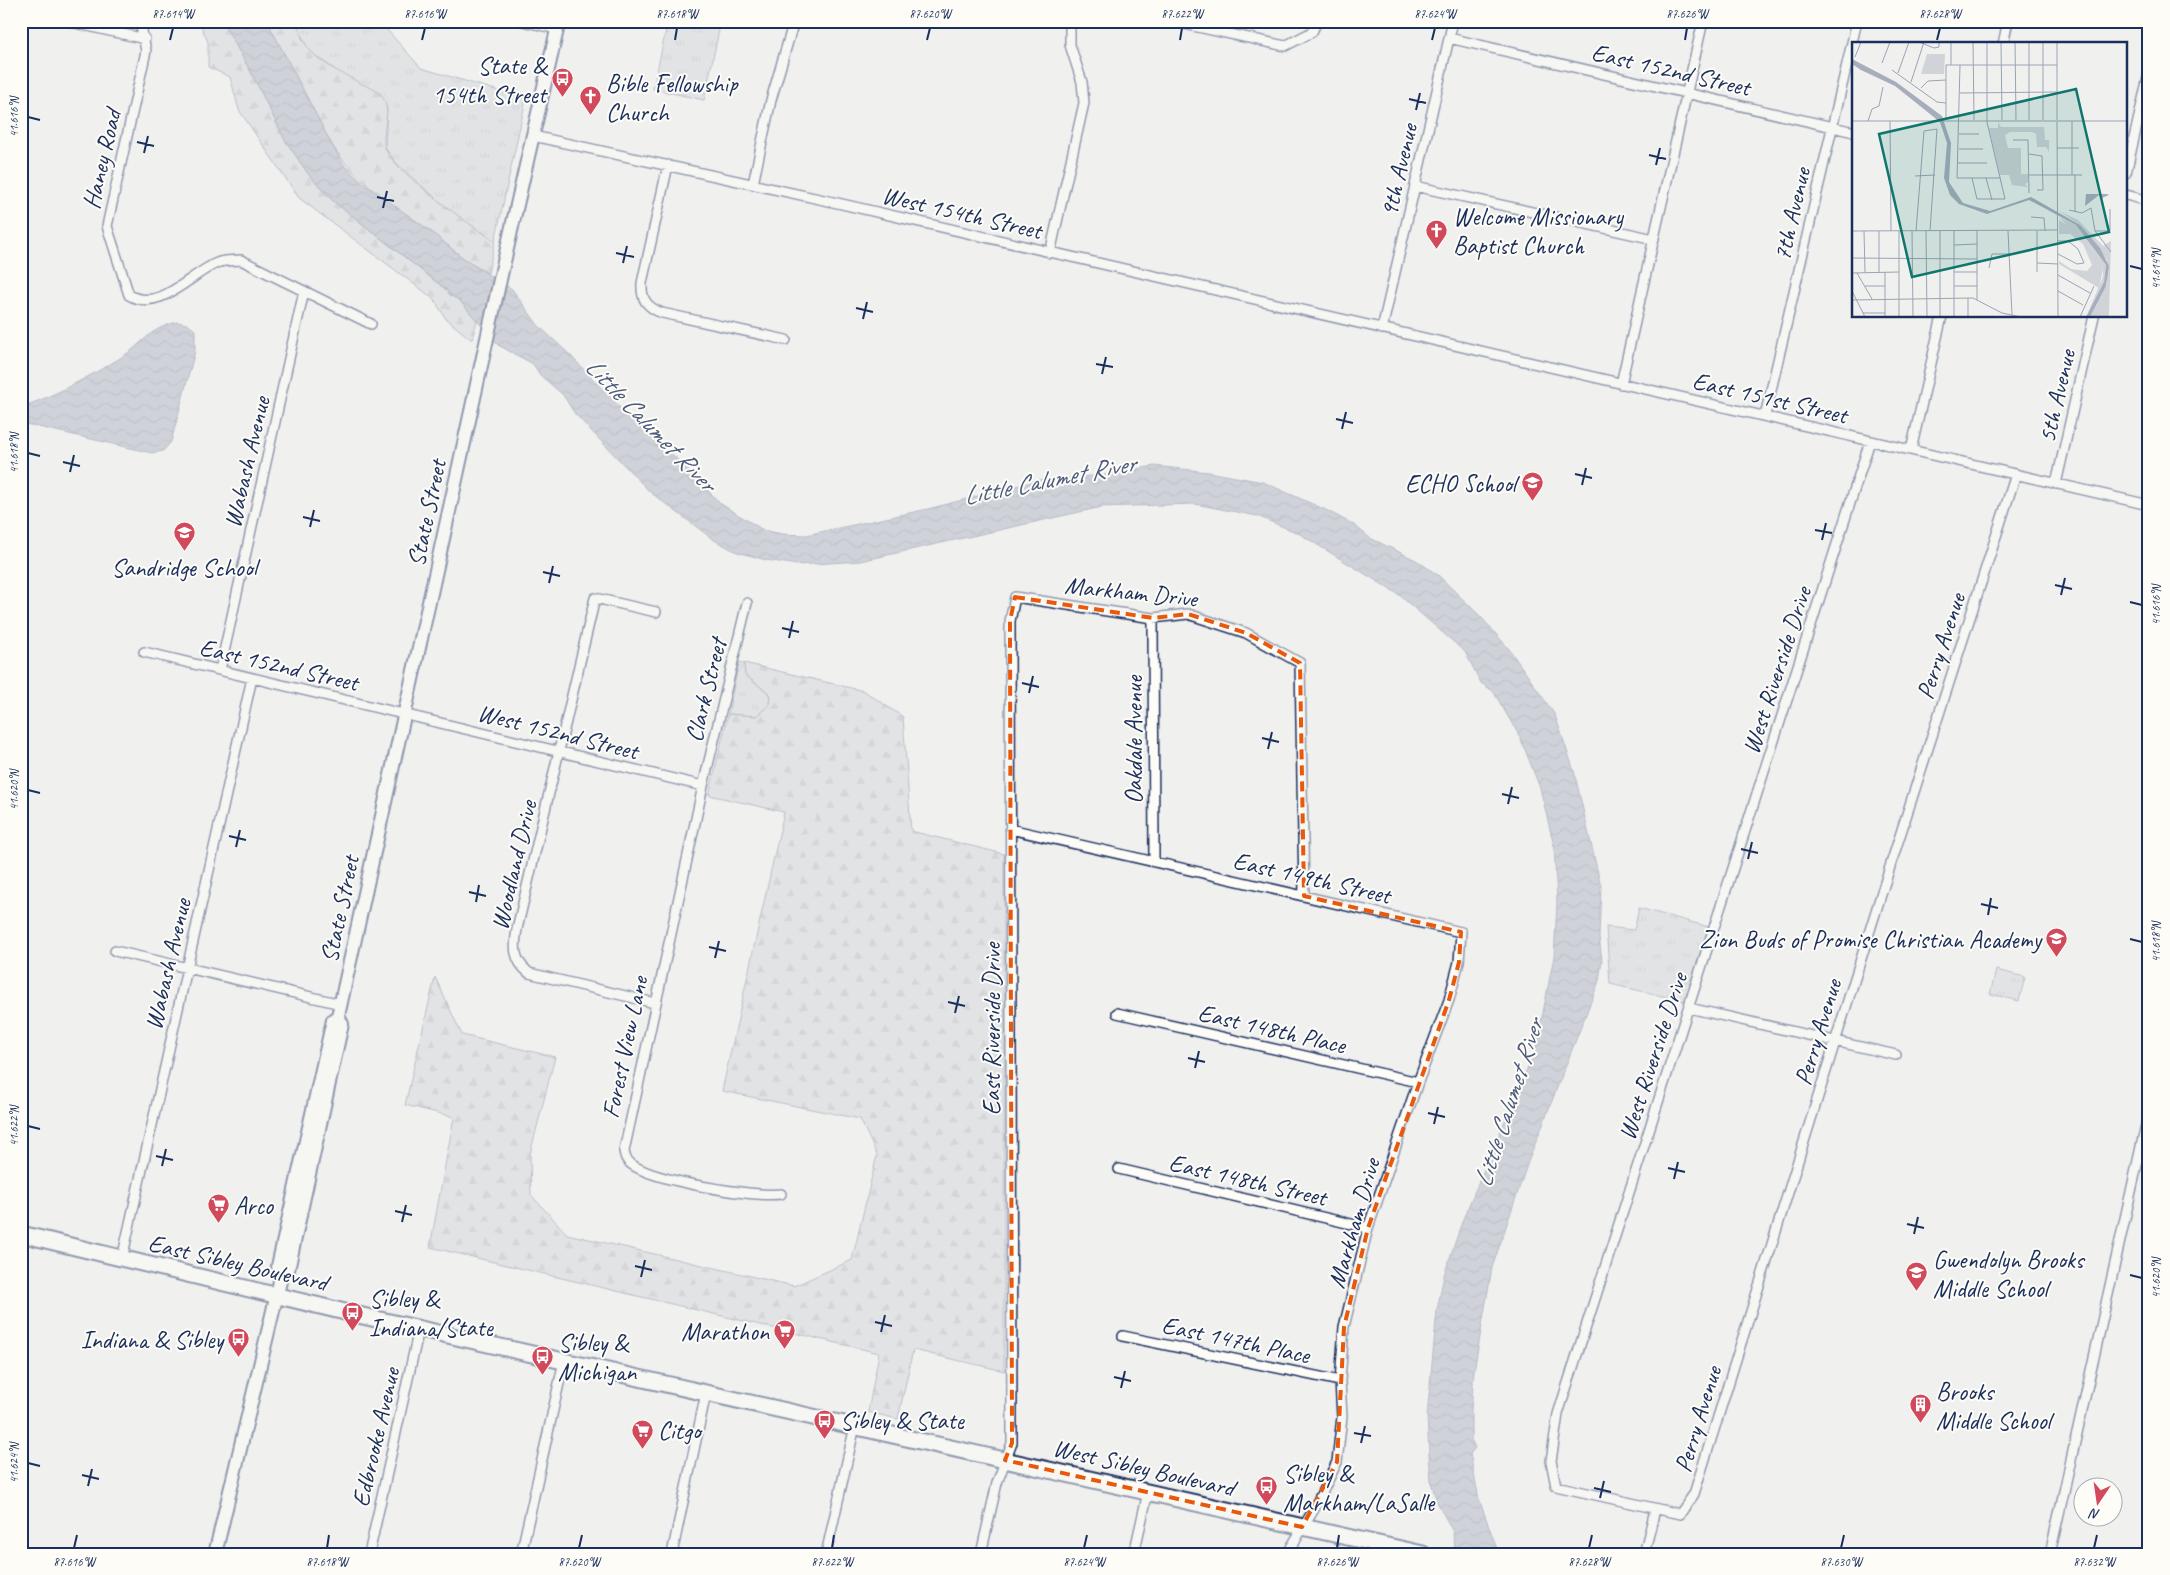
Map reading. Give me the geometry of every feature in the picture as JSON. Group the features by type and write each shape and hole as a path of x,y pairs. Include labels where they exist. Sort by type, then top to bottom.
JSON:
{"main road":[{"name":"State Street","path":"215,1554 276,1296 285,1271 278,1266 301,1158 333,1020 340,1010 501,275 558,25"},
{"name":"East Sibley Boulevard","path":"21,1234 419,1329 855,1426"},
{"name":"West Sibley Boulevard","path":"855,1426 1423,1554"}],"street":[{"path":"66,21 145,39"},
{"name":"Haney Road","path":"140,21 146,51 107,226 129,295 137,300 152,300 218,262 241,260 304,291"},
{"path":"522,21 558,25"},
{"path":"753,184 771,100 794,21"},
{"path":"1050,253 1084,103 1082,82 1070,45 1070,21"},
{"path":"1170,21 1264,43 1285,46 1298,41 1312,32 1317,21"},
{"name":"9th Avenue","path":"1382,329 1453,21"},
{"path":"1621,384 1703,21"},
{"name":"7th Avenue","path":"1766,416 1856,21"},
{"path":"2003,42 2008,21"},
{"name":"East 152nd Street","path":"1450,38 1852,132"},
{"path":"2128,164 2149,73"},
{"name":"West 154th Street","path":"533,136 753,184 1382,329"},
{"path":"668,165 642,283 644,301 652,309 662,313 786,340"},
{"path":"1415,186 1654,240"},
{"path":"2128,195 2149,200"},
{"path":"304,291 371,324"},
{"name":"Wabash Avenue","path":"220,670 304,291"},
{"path":"1911,450 1942,318"},
{"name":"5th Avenue","path":"2056,484 2094,318"},
{"name":"East 151st Street","path":"1382,329 2149,505"},
{"name":"West Riverside Drive","path":"1655,1510 1556,1486 1551,1461 1558,1414 1870,441"},
{"name":"Perry Avenue","path":"1655,1510 1680,1514 1694,1494 1835,1042 2016,474"},
{"name":"Markham Drive","path":"1015,597 1153,618 1188,614 1246,633 1300,663 1304,896"},
{"name":"East Riverside Drive","path":"981,1554 997,1483 1012,1443 1010,621 1015,597"},
{"name":"Woodland Drive","path":"655,1003 529,973 517,960 515,951 517,929 595,598 656,612"},
{"name":"Clark Street","path":"703,786 747,603"},
{"name":"Oakdale Avenue","path":"1153,618 1154,862"},
{"name":"East 152nd Street","path":"144,652 405,714"},
{"name":"Wabash Avenue","path":"122,1259 252,678"},
{"name":"West 152nd Street","path":"405,714 703,786"},
{"name":"Forest View Lane","path":"703,786 624,1142 625,1158 642,1170 677,1180 733,1192 763,1196 781,1194"},
{"path":"1010,829 1154,862"},
{"name":"East 149th Street","path":"1154,862 1461,932"},
{"name":"Markham Drive","path":"1288,1554 1337,1462 1342,1416 1340,1381 1344,1327 1368,1228 1418,1082 1449,1000 1459,962 1461,932"},
{"path":"115,951 186,968 340,1010"},
{"path":"1689,1008 1896,1055"},
{"name":"East 148th Place","path":"1116,1014 1418,1082"},
{"path":"2050,1554 2149,1111"},
{"name":"East 148th Street","path":"1119,1169 1368,1228"},
{"name":"Edbrooke Avenue","path":"369,1554 419,1329"},
{"name":"East 147th Place","path":"1124,1336 1340,1381"},
{"path":"521,1554 564,1361"},
{"path":"672,1554 706,1393"},
{"path":"826,1554 855,1426"},
{"path":"1134,1554 1148,1492"},
{"path":"1644,1554 1655,1510"}],"highlighted area":[{"path":"1015,597 1153,618 1188,614 1246,633 1300,663 1304,896 1461,932 1459,962 1449,1000 1368,1228 1344,1327 1337,1462 1302,1527 1005,1460 1012,1443 1010,621"}],"green space":[{"path":"199,21 222,21 251,72 285,140 309,175 332,200 459,300 477,320 472,340 446,319 434,299 299,198 239,110 230,77 208,67 208,42"},
{"path":"267,21 297,21 300,34 313,53 330,67 379,93 386,105 384,141 385,148 391,158 434,197 495,241 488,273 466,260 418,222 378,194 354,173 332,145"},
{"path":"297,21 379,21 421,68 526,99 495,241 455,215 397,164 385,148 387,107 309,51"},
{"path":"668,21 721,21 704,100 653,89"},
{"path":"739,662 744,663 745,675 770,694 769,706 756,716 728,714"},
{"path":"744,663 864,691 903,717 911,831 1004,854 1004,1371 913,1350 898,1419 868,1412 879,1353 430,1247 454,1117 405,1105 435,977 462,1035 555,1057 530,1154 531,1195 567,1234 794,1286 852,1260 877,1155 860,1119 722,1091 784,812 709,795 728,714 756,716 769,705 770,694 745,675"},
{"path":"1639,908 1709,927 1684,1001 1610,984 1606,927 1634,930"},
{"path":"1996,970 2025,977 2019,1001 1990,994"}],"water":[{"path":"222,21 267,21 344,165 361,182 433,233 462,258 512,289 538,325 570,355 628,416 674,456 721,504 763,530 782,534 806,535 928,509 1039,480 1105,475 1154,466 1209,472 1263,482 1326,510 1354,525 1370,538 1416,560 1438,575 1481,617 1509,649 1555,715 1574,771 1601,886 1599,937 1602,960 1599,981 1528,1162 1492,1268 1474,1371 1471,1439 1475,1448 1470,1454 1479,1499 1499,1554 1454,1554 1453,1532 1437,1502 1431,1482 1427,1416 1437,1310 1444,1275 1463,1219 1536,1048 1554,956 1557,902 1554,846 1540,788 1520,737 1493,691 1481,683 1465,652 1398,594 1298,533 1257,516 1195,504 1102,507 861,561 797,565 766,560 737,552 714,540 650,492 575,414 563,395 540,375 533,364 498,345 459,300 449,295 447,290 332,200 309,175 285,140 251,72"},
{"path":"177,322 187,324 195,330 195,351 171,442 163,451 152,453 21,423 21,406 31,404 95,373 132,350 157,330"}],"place":[{"name":"State & 154th Street","path":"562,98"},
{"name":"Bible Fellowship Church","path":"590,116"},
{"name":"Welcome Missionary Baptist Church","path":"1437,249"},
{"name":"ECHO School","path":"1532,502"},
{"name":"Sandridge School","path":"184,551"},
{"name":"Zion Buds of Promise Christian Academy","path":"2057,958"},
{"name":"Arco","path":"218,1224"},
{"name":"Gwendolyn Brooks Middle School","path":"1917,1292"},
{"name":"Sibley & Indiana/State","path":"353,1331"},
{"name":"Marathon","path":"785,1350"},
{"name":"Indiana & Sibley","path":"239,1358"},
{"name":"Sibley & Michigan","path":"542,1375"},
{"name":"Brooks Middle School","path":"1920,1424"},
{"name":"Sibley & State","path":"824,1439"},
{"name":"Citgo","path":"642,1449"},
{"name":"Sibley & Markham/LaSalle","path":"1267,1506"}],"water label":[{"name":"Little Calumet River","path":"651,424"},
{"name":"Little Calumet River","path":"1049,479"},
{"name":"Little Calumet River","path":"1508,1103"}]}
